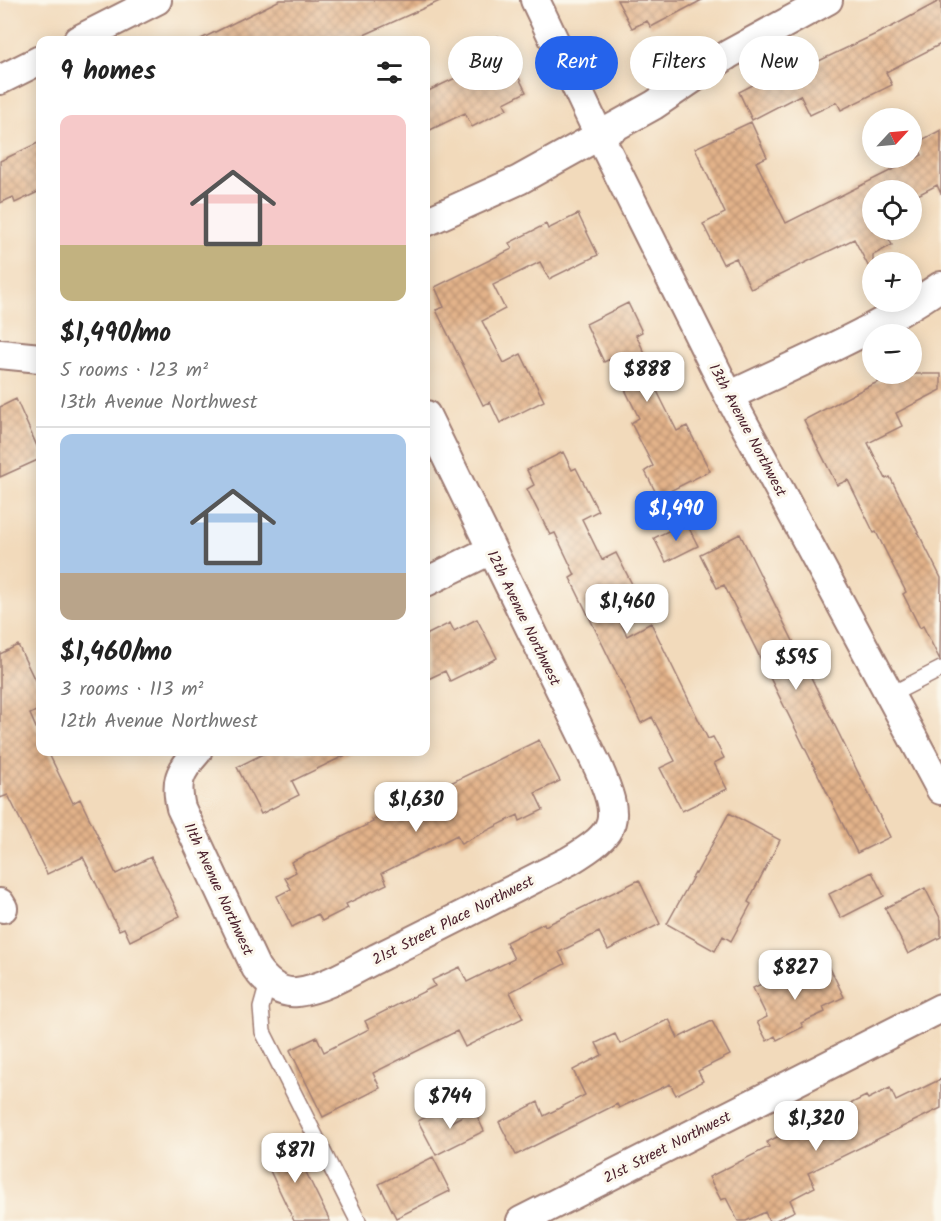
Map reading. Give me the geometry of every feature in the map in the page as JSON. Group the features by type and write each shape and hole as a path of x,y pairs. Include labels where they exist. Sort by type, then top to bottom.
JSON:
{"street":[{"path":"86,36 157,0"},
{"name":"13th Avenue Northwest","path":"535,0 599,135 729,396 941,790"},
{"path":"430,220 519,180 654,105 729,54 828,0"},
{"path":"0,80 36,62"},
{"path":"729,396 864,331 941,286"},
{"path":"0,354 36,358"},
{"name":"12th Avenue Northwest","path":"430,424 598,767 610,796 612,822"},
{"path":"430,580 491,550"},
{"name":"11th Avenue Northwest","path":"193,756 179,776 178,797 185,818 256,968 275,987"},
{"name":"21st Street Place Northwest","path":"275,987 297,992 317,986 441,926 588,850 603,837 612,822"},
{"name":"21st Street Northwest","path":"521,1221 941,1008"}],"lane":[{"path":"890,695 941,669"},
{"path":"275,987 261,1008 263,1032 358,1221"}],"building":[{"path":"280,0 442,0 362,36 207,36"},
{"path":"617,0 702,0 651,27 647,21 632,28"},
{"path":"941,0 941,44 886,72 892,85 841,110 837,102 810,115 800,95 752,120 739,92 743,90 819,90 819,61"},
{"path":"448,82 448,90 523,90 523,86 526,92 504,103 507,109 472,127 465,113 430,130 430,90"},
{"path":"751,122 767,157 756,162 786,223 862,185 862,240 889,240 892,245 879,252 862,252 862,254 854,239 751,289 736,258 723,264 703,224 725,213 695,148"},
{"path":"941,130 941,194 937,185 922,193 922,180 872,180 896,168 922,168 922,140"},
{"path":"36,144 36,193 15,203 13,197 0,203 0,161"},
{"path":"578,214 598,255 549,279 540,262 493,285 505,309 482,321 504,363 521,354 544,401 500,423 490,402 483,405 436,310 444,307 435,287 512,249 509,243 546,224 548,229"},
{"path":"628,303 642,332 636,335 658,381 653,383 677,431 687,426 710,471 658,497 645,471 653,466 631,423 639,418 610,359 604,362 586,324"},
{"path":"922,374 941,374 941,390 896,413 902,426 868,443 886,479 890,477 941,578 940,660 923,626 920,628 903,594 906,592 848,480 837,485 804,420 874,384 922,384"},
{"path":"16,399 36,444 36,461 0,477 0,407"},
{"path":"563,452 572,470 576,468 598,511 582,519 602,560 616,553 634,588 610,600 627,636 651,623 708,739 713,737 724,758 714,763 727,789 682,811 660,768 675,761 652,717 641,723 570,578 575,575 555,533 550,535 527,489 534,485 527,470"},
{"path":"686,522 698,546 666,562 654,538"},
{"path":"740,534 890,837 857,853 724,585 717,588 700,554"},
{"path":"477,619 497,658 450,681 445,671 430,678 430,633 450,623 454,631"},
{"path":"18,645 36,683 36,711 30,714 36,728 36,756 50,756 73,803 80,799 116,874 151,857 180,916 130,941 124,928 119,930 83,857 47,874 8,795 0,798 0,654"},
{"path":"539,740 560,781 535,793 543,810 520,821 518,815 461,844 457,835 382,873 387,884 346,904 348,908 322,921 318,914 292,927 277,896 291,889 285,878 296,872 291,862 373,822 372,820"},
{"path":"259,756 344,756 292,781 299,795 261,814 237,767"},
{"path":"729,813 780,840 748,902 751,904 731,941 723,936 715,951 667,924"},
{"path":"872,872 884,896 841,918 829,894"},
{"path":"639,880 660,924 608,950 599,932 559,952 565,964 510,992 523,1018 465,1047 457,1031 373,1073 380,1088 323,1117 290,1050 317,1037 324,1052 369,1029 365,1021 435,986 432,980 460,967 467,982 514,959 506,942 544,923 545,926"},
{"path":"925,888 941,920 941,937 908,954 885,908"},
{"path":"829,966 844,997 823,1007 825,1012 801,1023 803,1027 777,1040 775,1036 767,1041 757,1022 767,1017 753,988 794,968 800,980"},
{"path":"669,1019 678,1038 712,1021 730,1055 698,1071 703,1081 676,1095 670,1084 619,1108 617,1104 516,1155 499,1122 538,1102 544,1116 585,1095 573,1070 602,1055 596,1043 615,1034 620,1044"},
{"path":"941,1079 941,1108 808,1173 815,1187 790,1200 795,1211 774,1221 769,1221 765,1212 746,1221 738,1221 726,1198 721,1200 709,1177 769,1147 767,1142 787,1132 790,1137 839,1113 838,1110 866,1096 868,1099 890,1088 896,1101"},
{"path":"442,1109 449,1123 474,1110 484,1131 436,1155 418,1121"},
{"path":"293,1141 330,1221 294,1221 263,1156"},
{"path":"433,1157 450,1191 396,1218 379,1184"}]}
